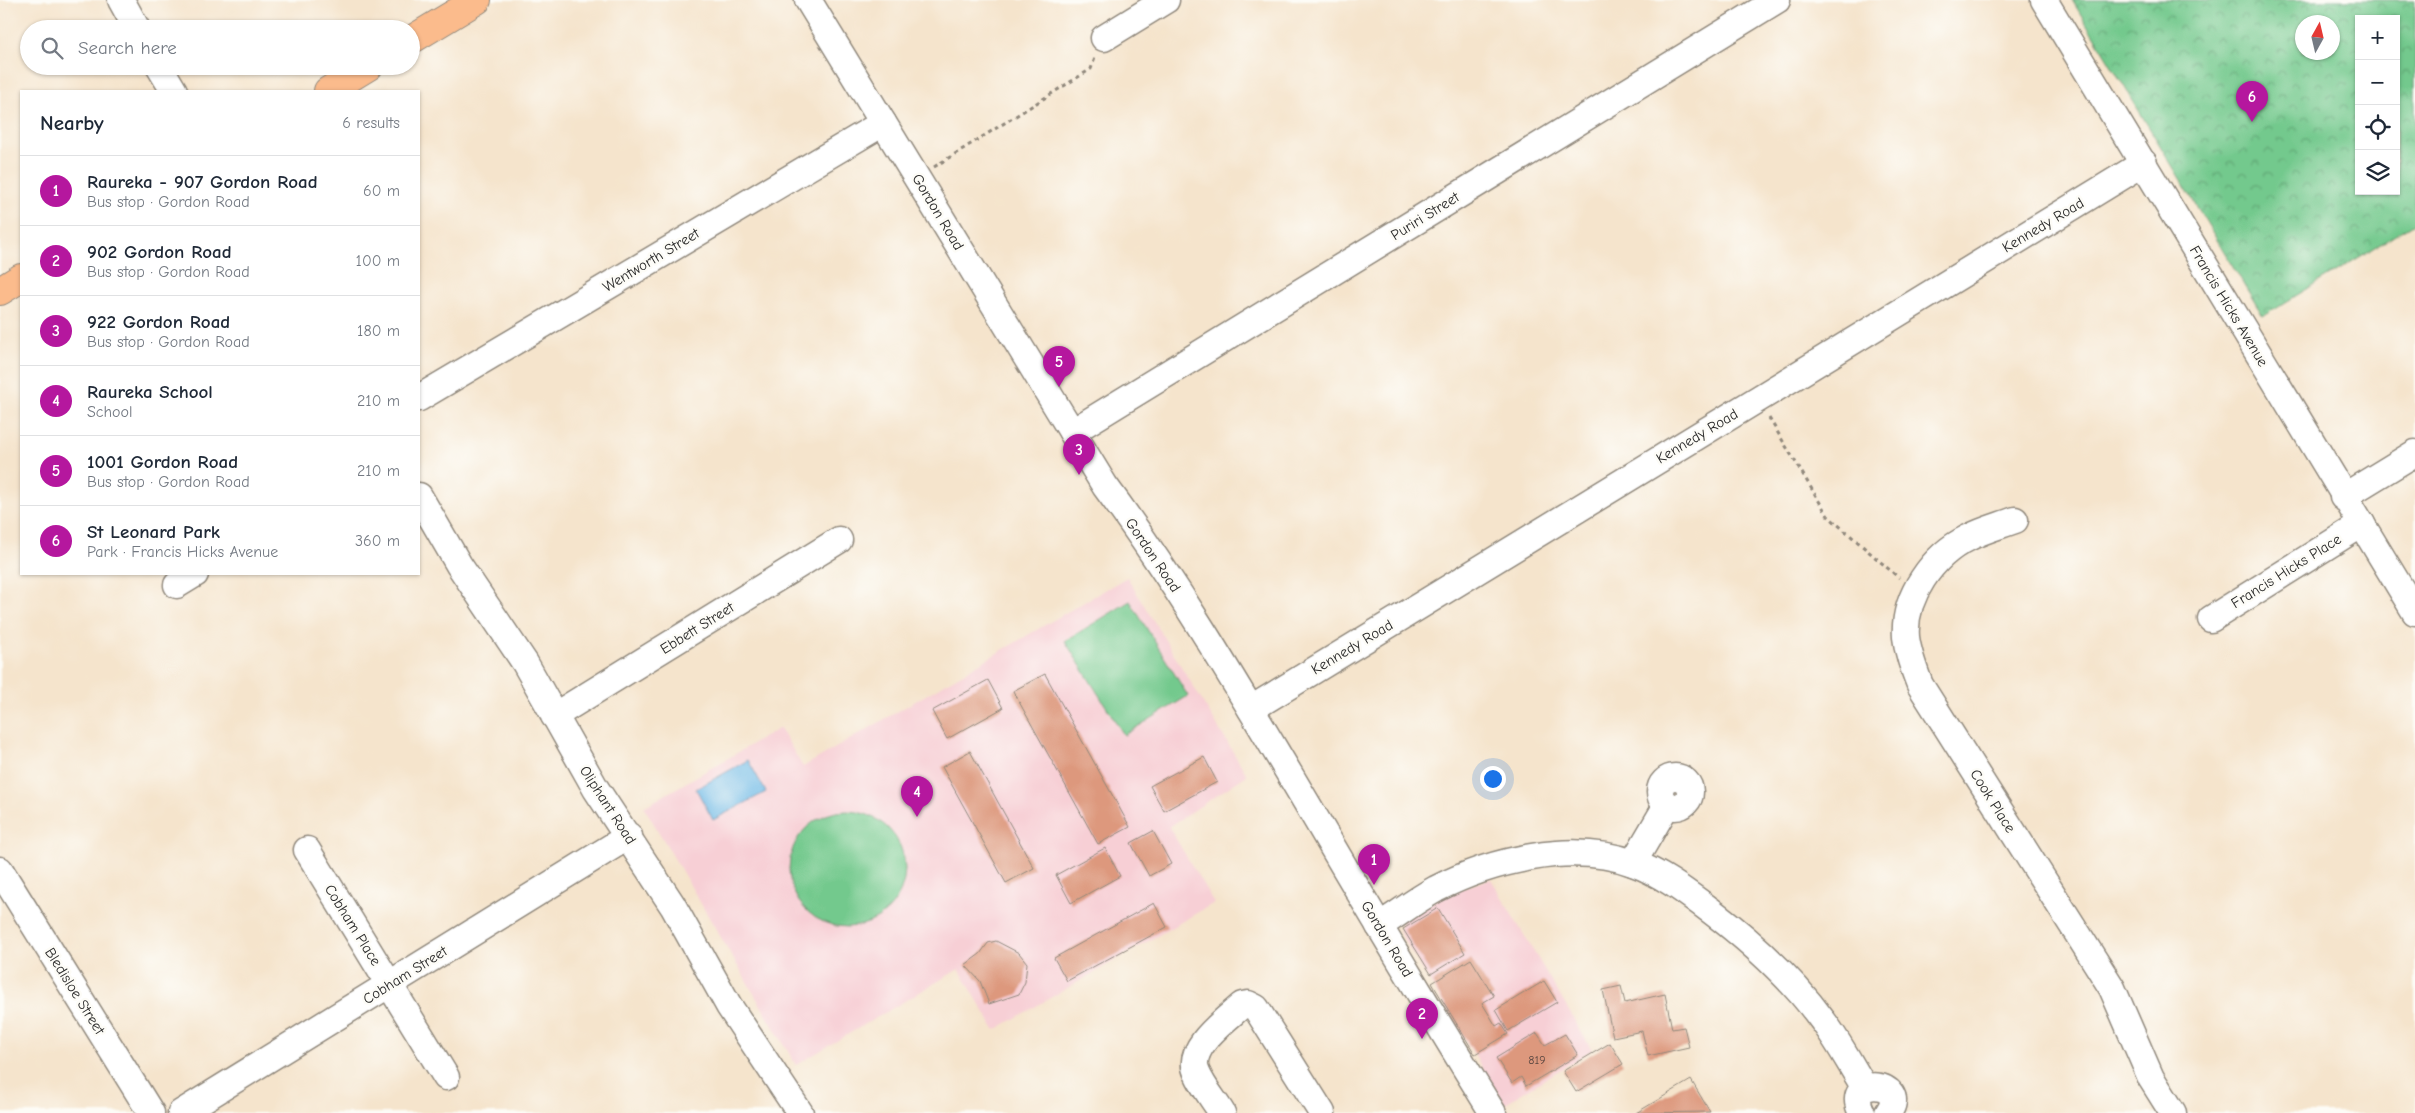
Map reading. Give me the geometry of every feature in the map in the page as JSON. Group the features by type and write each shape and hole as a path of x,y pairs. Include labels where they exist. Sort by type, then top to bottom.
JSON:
{"main road":[{"path":"420,35 477,0"},
{"path":"330,90 354,75"},
{"path":"0,291 20,279"}],"street":[{"path":"121,0 132,20"},
{"name":"Gordon Road","path":"808,0 1105,486 1151,548 1251,709 1489,1112"},
{"path":"1104,38 1166,0"},
{"name":"Puriri Street","path":"1072,432 1777,0"},
{"name":"Francis Hicks Avenue","path":"2044,0 2415,612"},
{"path":"164,75 173,90"},
{"name":"Wentworth Street","path":"420,397 883,122"},
{"name":"Kennedy Road","path":"1251,709 2144,163"},
{"path":"2343,496 2415,453"},
{"name":"Oliphant Road","path":"420,498 459,565 525,663 596,789 629,836 673,906 729,1006 800,1113"},
{"name":"Cook Place","path":"2015,520 1968,537 1949,549 1925,575 1911,603 1906,634 1908,654 1920,685 2112,988 2151,1078 2173,1113"},
{"name":"Francis Hicks Place","path":"2211,619 2362,524"},
{"name":"Ebbett Street","path":"554,716 839,540"},
{"path":"1634,863 1667,806"},
{"name":"Cobham Street","path":"181,1113 629,836"},
{"name":"Cobham Place","path":"307,850 446,1077"},
{"path":"1379,926 1462,877 1518,860 1569,854 1617,859 1634,863 1657,874 1690,895 1745,938 1773,964 1797,988 1824,1022 1864,1101 1876,1085 1887,1089 1892,1099 1888,1113"},
{"name":"Bledisloe Street","path":"0,870 151,1113"},
{"path":"1222,1113 1197,1073 1196,1052 1204,1041 1242,1005 1248,1004 1256,1008 1322,1113"}],"path":[{"path":"917,178 1091,69 1104,38"},
{"path":"1758,399 1828,516 1900,578 1917,589"}],"shaded area":[{"path":"1127,577 1247,775 1169,827 1214,903 995,1030 959,969 796,1065 644,807 780,728 803,767"},
{"path":"1491,879 1592,1050 1504,1104 1399,931 1403,918 1450,892"}],"green space":[{"path":"2072,0 2415,0 2415,223 2263,316"},
{"path":"1130,601 1188,696 1124,735 1065,641"},
{"path":"847,811 869,816 888,828 900,847 905,869 900,891 888,910 869,922 847,927 825,922 806,910 794,891 789,869 794,847 806,828 825,816"}],"water":[{"path":"748,760 766,792 713,820 696,789"}],"building":[{"path":"1045,674 1130,827 1098,844 1013,691"},
{"path":"988,680 1003,708 947,739 932,711"},
{"path":"970,751 1034,868 1006,883 942,767"},
{"path":"1204,757 1217,782 1164,811 1150,786"},
{"path":"1153,831 1171,864 1149,876 1131,843"},
{"path":"1105,848 1120,876 1071,903 1056,875"},
{"path":"1154,903 1167,927 1067,981 1054,958"},
{"path":"1438,908 1465,953 1431,974 1403,929"},
{"path":"996,941 1019,953 1027,963 1025,982 1019,994 989,1004 980,981 965,965 980,954 988,943"},
{"path":"1471,959 1494,996 1482,1003 1496,1026 1501,1023 1508,1034 1475,1054 1432,983"},
{"path":"1544,981 1557,1002 1508,1031 1496,1010"},
{"path":"1621,986 1625,1003 1665,994 1672,1029 1684,1027 1689,1047 1648,1056 1642,1031 1613,1037 1603,990"},
{"path":"1537,1033 1545,1045 1565,1034 1578,1055 1526,1086 1521,1077 1512,1083 1496,1058"},
{"path":"1610,1043 1623,1064 1576,1092 1563,1071"},
{"path":"1691,1080 1710,1112 1636,1113"}],"place":[{"name":"St Leonard Park","path":"2252,122"},
{"name":"1001 Gordon Road","path":"1059,387"},
{"name":"922 Gordon Road","path":"1079,475"},
{"name":"Raureka School","path":"917,817"},
{"name":"Raureka - 907 Gordon Road","path":"1374,885"},
{"name":"902 Gordon Road","path":"1422,1039"}]}
